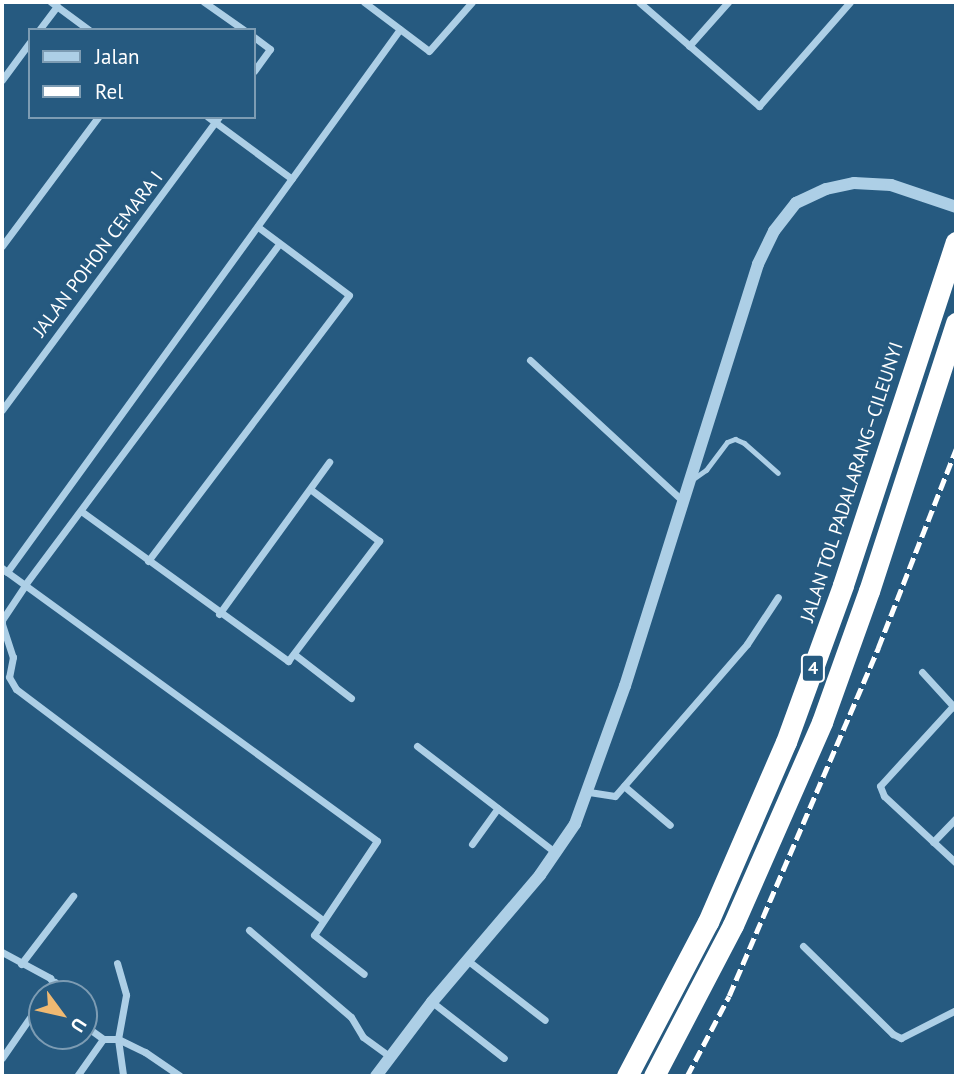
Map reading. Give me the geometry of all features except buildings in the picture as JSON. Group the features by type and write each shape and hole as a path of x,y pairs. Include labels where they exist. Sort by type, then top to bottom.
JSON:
{"highway":[{"name":"JALAN TOL PADALARANG–CILEUNYI","path":"626,1076 708,922 786,742 843,585 956,242"},
{"name":"4","path":"654,1076 733,925 822,722 869,591 956,323"}],"street":[{"path":"204,2 241,28"},
{"path":"364,2 432,51 472,2"},
{"path":"639,2 759,106 850,2"},
{"path":"689,46 728,2"},
{"path":"40,28 54,4 86,28"},
{"path":"364,974 315,937 323,920 377,841 4,570 258,227 400,29"},
{"path":"256,38 270,49 256,68"},
{"path":"2,80 28,45"},
{"path":"2,246 97,119"},
{"path":"214,119 292,179"},
{"name":"JALAN POHON CEMARA I","path":"2,410 214,119"},
{"path":"376,1076 432,1002 556,853 575,824 589,792 684,502 751,286 774,231 796,203 826,188 854,183 891,185 956,207"},
{"path":"148,561 349,295 258,227"},
{"path":"279,244 2,620 13,657 9,677 11,684 323,920"},
{"path":"530,360 684,502"},
{"path":"219,614 328,462"},
{"path":"80,511 219,614 288,661 379,541 310,489"},
{"path":"589,792 611,797 624,786 747,644 778,597"},
{"path":"294,654 351,698"},
{"path":"922,672 955,707 880,786 884,796 956,863"},
{"path":"416,746 556,853"},
{"path":"624,786 670,825"},
{"path":"472,844 498,808"},
{"path":"933,842 956,818"},
{"path":"21,964 73,896"},
{"path":"250,930 351,1017 363,1037 391,1057"},
{"path":"803,946 893,1034 901,1038 942,1020 956,1010"},
{"path":"2,952 50,980"},
{"path":"467,959 545,1020"},
{"path":"117,963 126,995 118,1039 122,1076"},
{"path":"432,1002 504,1058"},
{"path":"2,1058 28,1020"},
{"path":"98,1035 103,1039 118,1039 145,1052 180,1076"},
{"path":"77,1076 103,1039"}],"lane":[{"path":"691,480 706,470 727,442 735,439 744,443 778,473"}],"railway":[{"path":"687,1076 729,996 878,648 956,449"}]}
